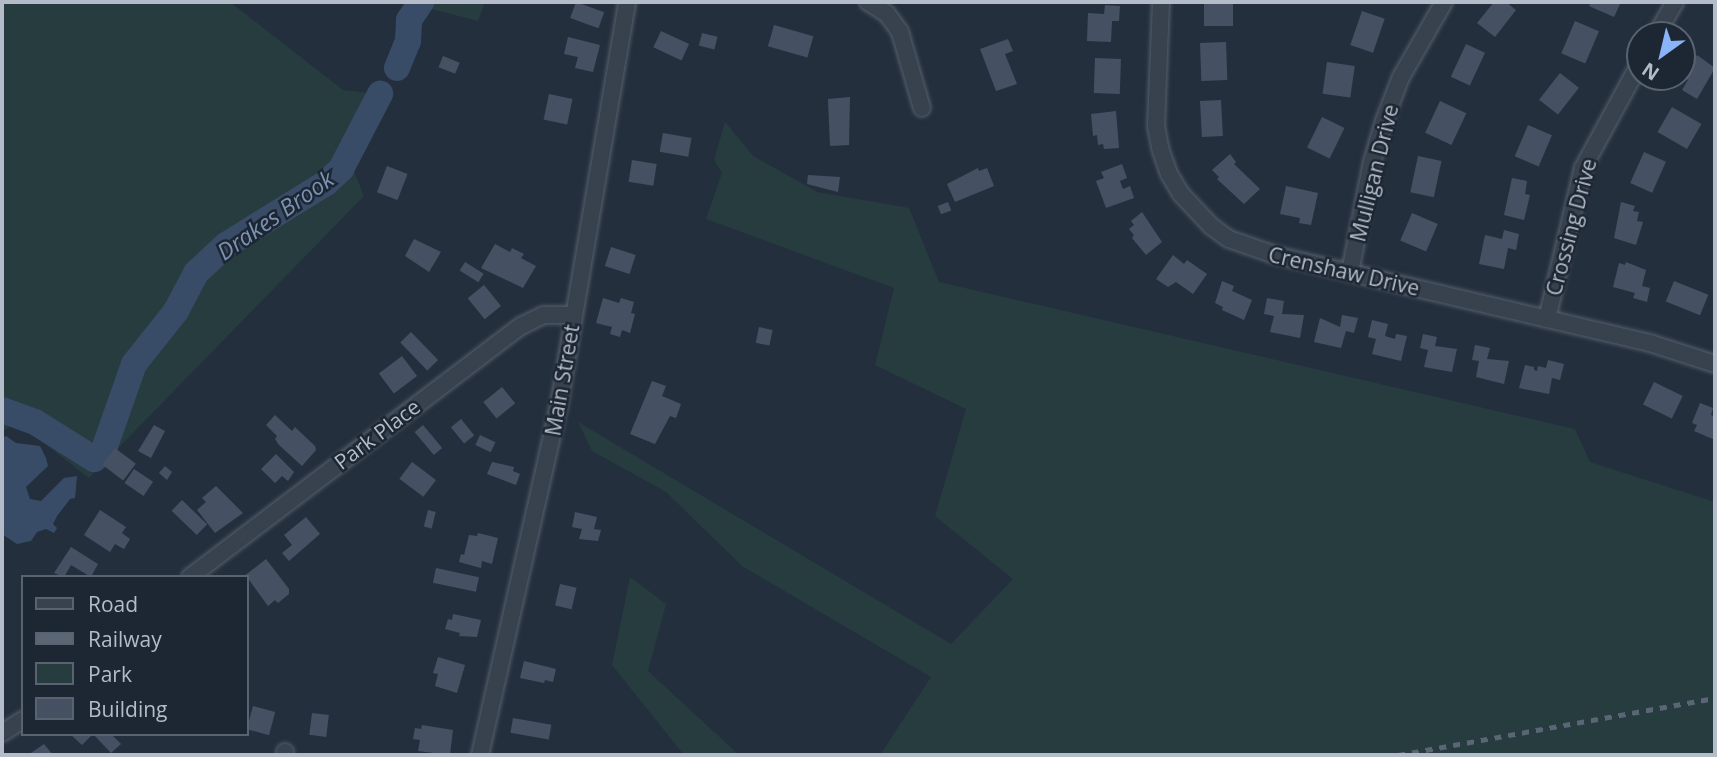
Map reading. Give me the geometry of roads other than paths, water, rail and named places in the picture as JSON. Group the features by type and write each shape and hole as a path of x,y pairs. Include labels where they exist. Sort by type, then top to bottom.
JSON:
{"street":[{"name":"Main Street","path":"480,755 559,405 627,2"},
{"path":"868,2 887,14 900,32 922,108"},
{"name":"Crenshaw Drive","path":"1161,2 1156,125 1169,174 1181,194 1211,226 1229,239 1275,255 1650,343 1715,364"},
{"name":"Mulligan Drive","path":"1350,272 1372,162 1384,121 1401,77 1444,2"},
{"path":"1664,21 1675,2"},
{"name":"Crossing Drive","path":"1548,319 1583,168 1626,89"},
{"name":"Park Place","path":"193,575 521,326 544,315 573,315"},
{"path":"2,733 21,721"}],"water":[{"path":"6,436 16,443 40,446 46,458 48,466 26,487 30,499 41,501 64,478 77,476 75,498 70,499 57,516 53,524 57,528 54,533 46,529 37,532 31,541 17,544 2,534 2,438"}],"waterway":[{"name":"Drakes Brook","path":"397,68 408,41 409,20 421,2"},
{"name":"Drakes Brook","path":"2,410 35,422 94,459 103,452 134,364 176,311 196,273 226,245 326,183 341,169 380,94"}],"railway":[{"path":"1398,755 1715,698"}]}
